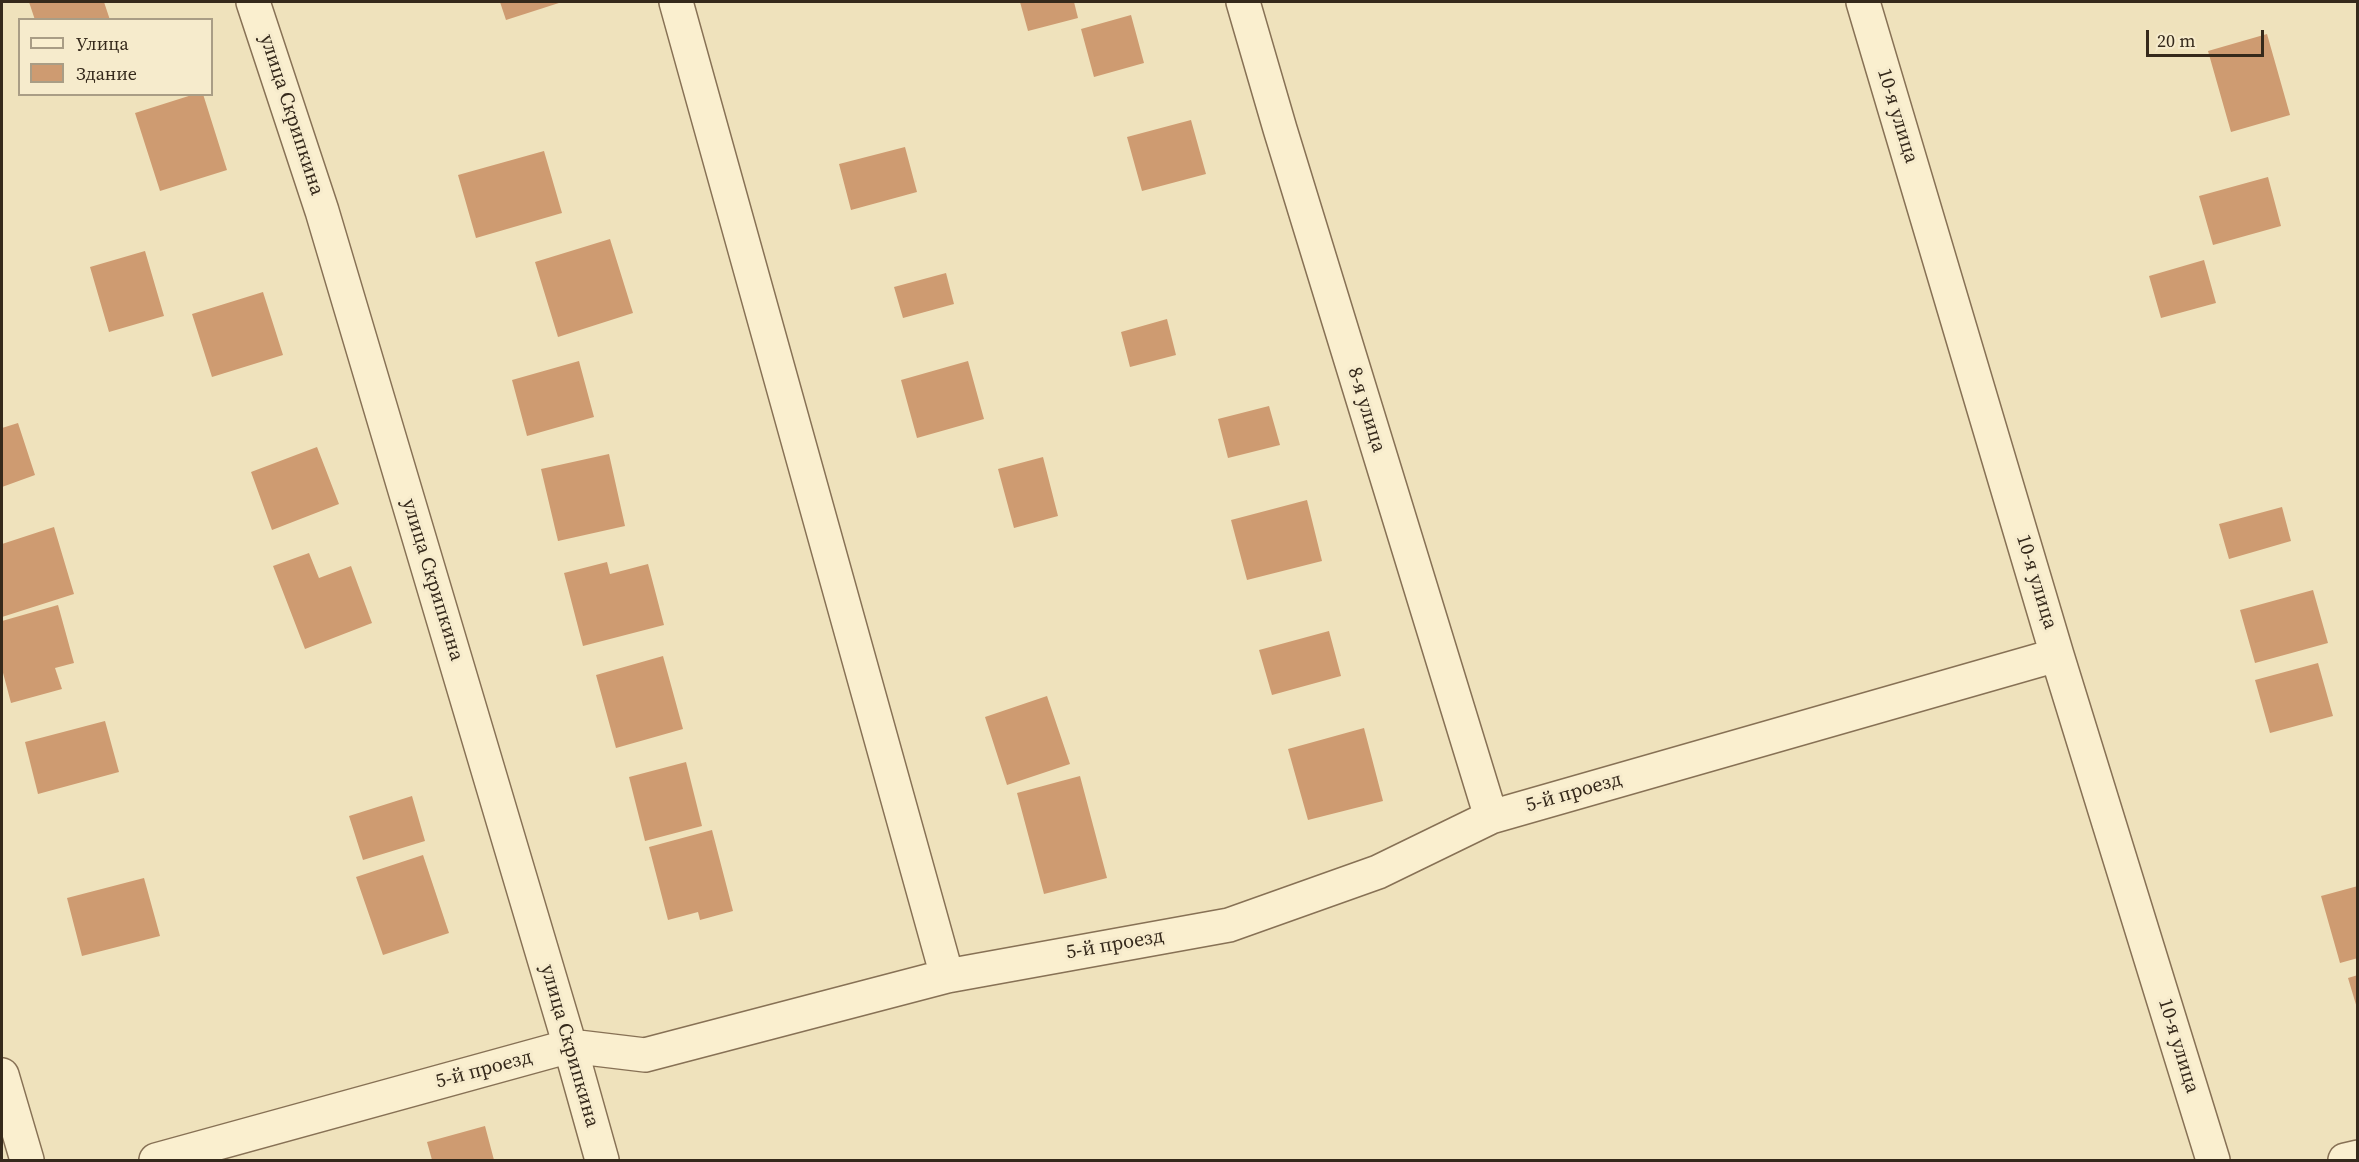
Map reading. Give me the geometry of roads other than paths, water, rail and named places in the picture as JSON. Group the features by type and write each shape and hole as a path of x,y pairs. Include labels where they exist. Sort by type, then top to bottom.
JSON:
{"street":[{"name":"улица Скрипкина","path":"253,2 322,211 570,1046 602,1161"},
{"path":"676,2 947,976"},
{"name":"8-я улица","path":"1243,2 1491,817"},
{"name":"10-я улица","path":"1863,2 2057,655 2213,1161"},
{"name":"5-й проезд","path":"156,1161 570,1046 645,1055 947,976 1229,925 1378,872 1491,817 2057,655"},
{"path":"2,1075 27,1161"},
{"path":"2345,1161 2358,1157"}]}
